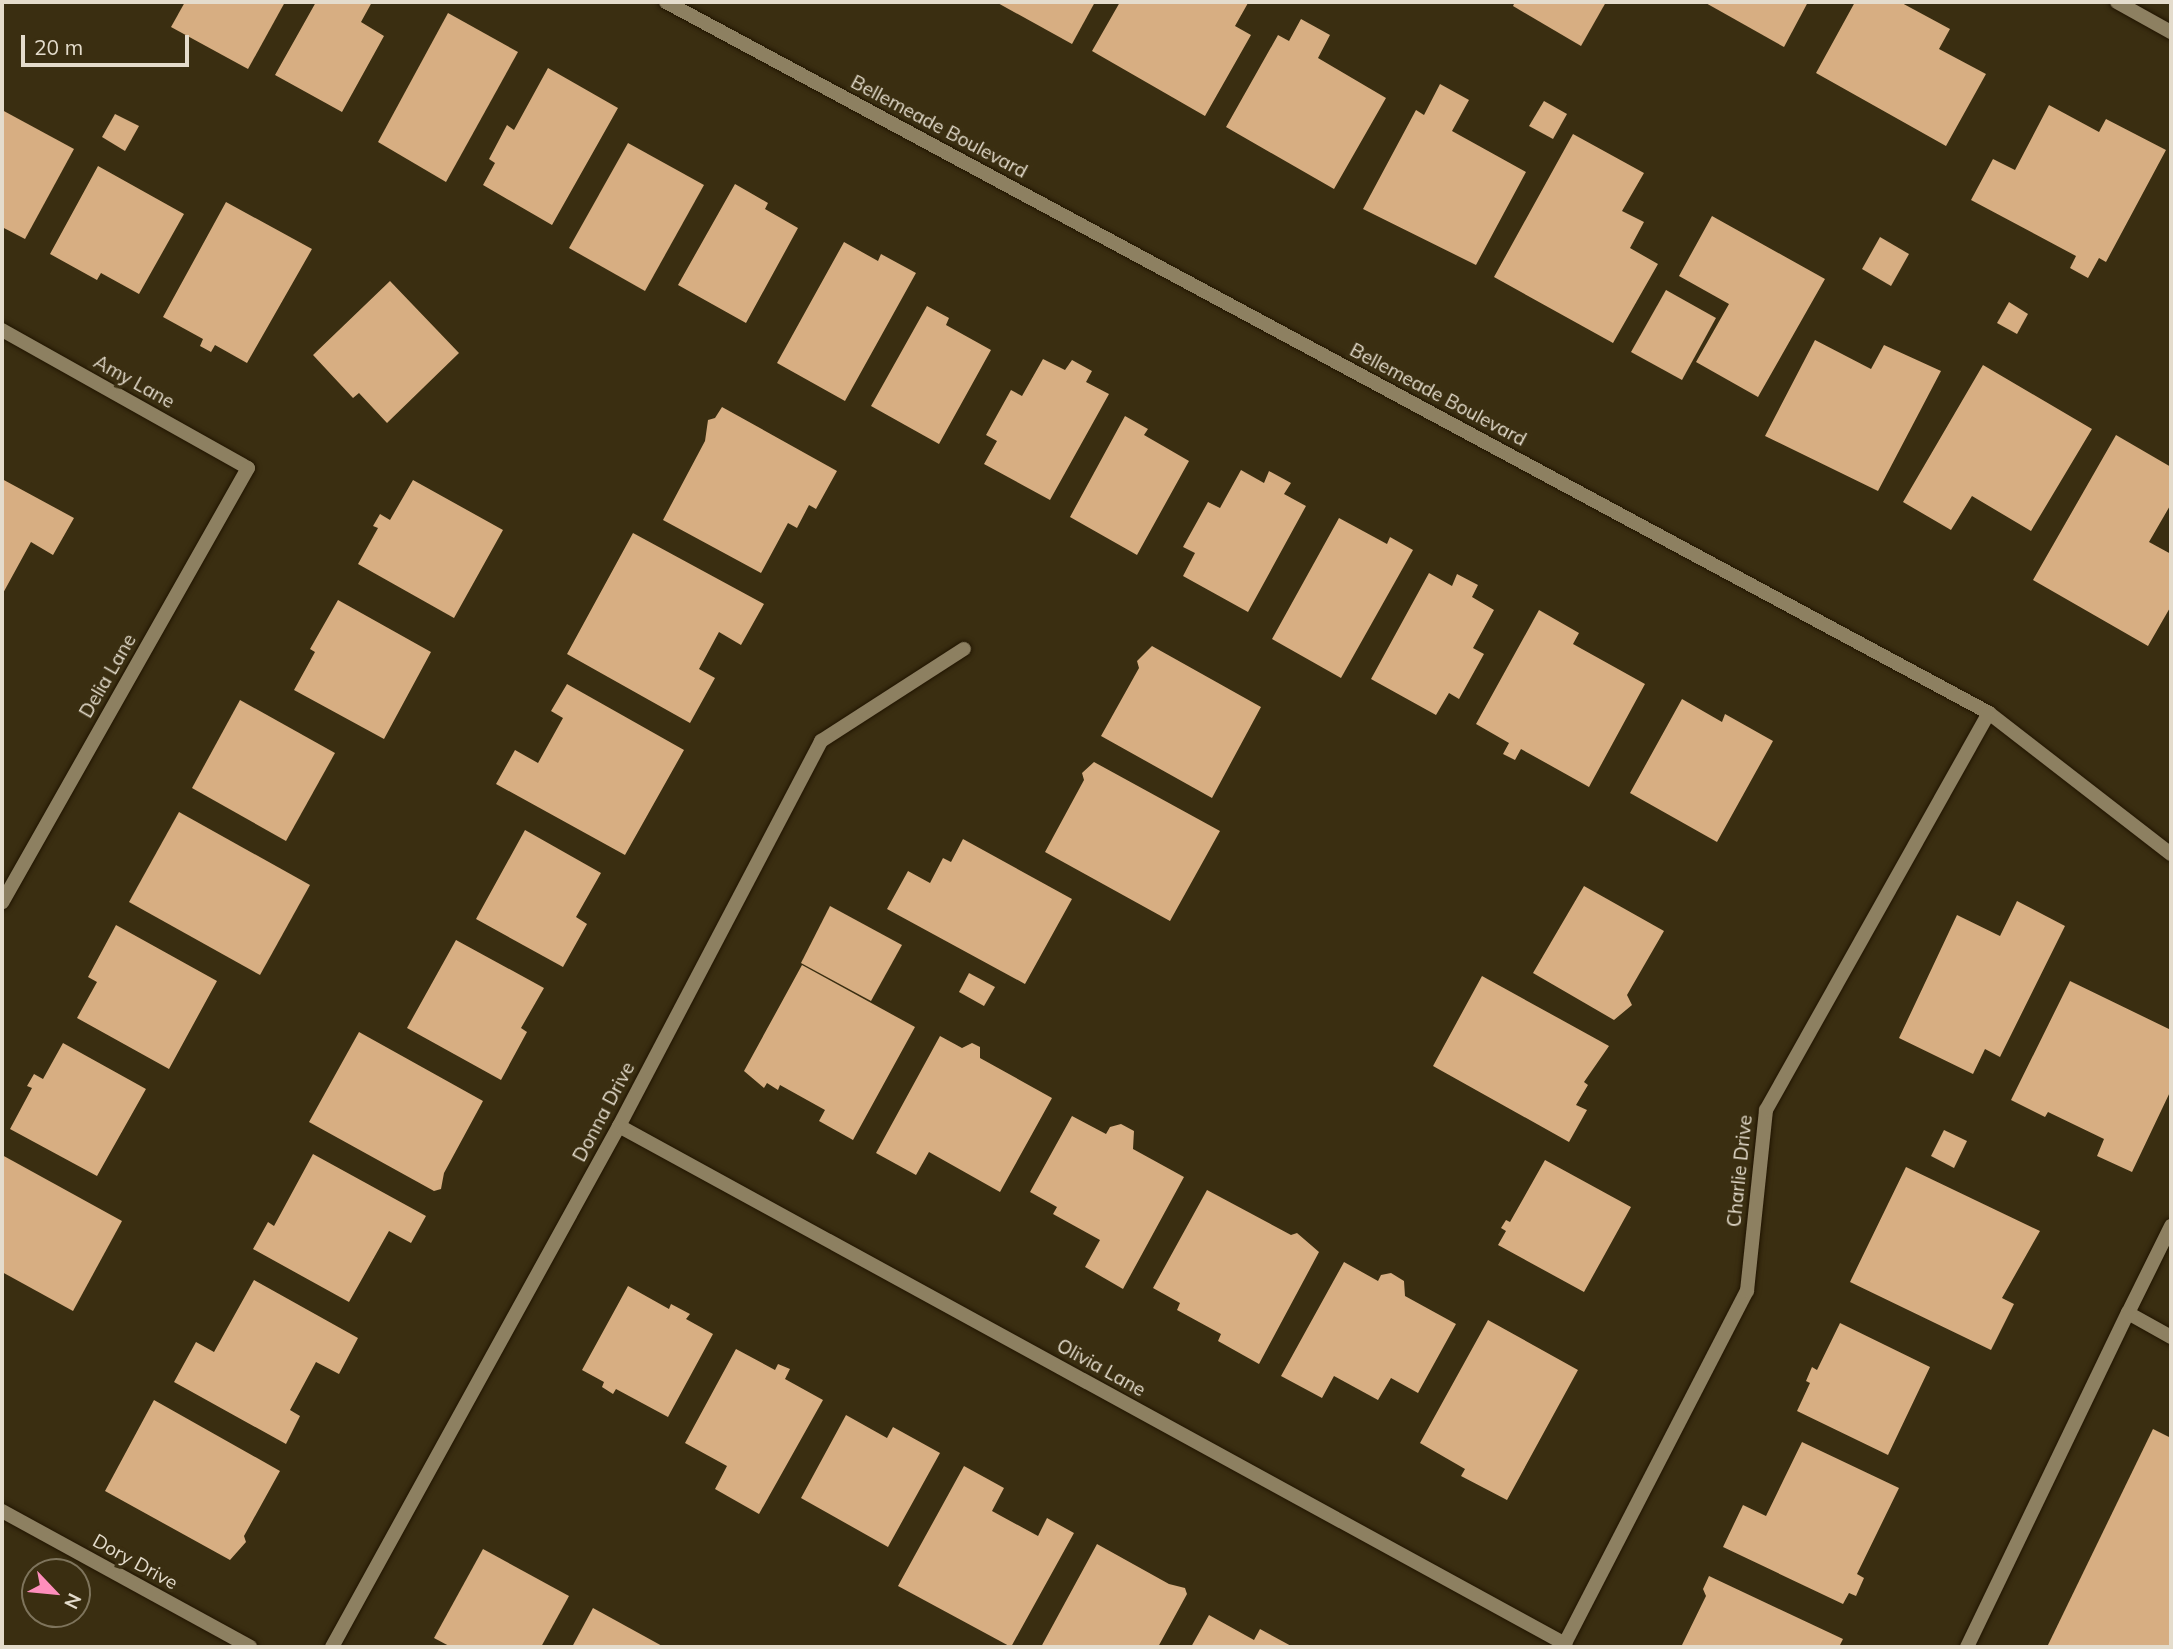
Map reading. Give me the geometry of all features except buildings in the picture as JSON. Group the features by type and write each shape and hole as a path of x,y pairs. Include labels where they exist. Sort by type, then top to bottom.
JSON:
{"street":[{"name":"Bellemeade Boulevard","path":"666,2 1989,713 2171,854"},
{"path":"2117,2 2171,32"},
{"name":"Amy Lane","path":"2,330 248,468"},
{"name":"Delia Lane","path":"2,902 248,468"},
{"name":"Donna Drive","path":"332,1647 619,1126 821,741 964,649"},
{"name":"Charlie Drive","path":"1564,1646 1747,1291 1766,1110 1989,713"},
{"name":"Olivia Lane","path":"619,1126 1564,1646"},
{"path":"1967,1647 2171,1226"},
{"path":"2128,1313 2171,1337"},
{"name":"Dory Drive","path":"2,1511 250,1647"}]}
